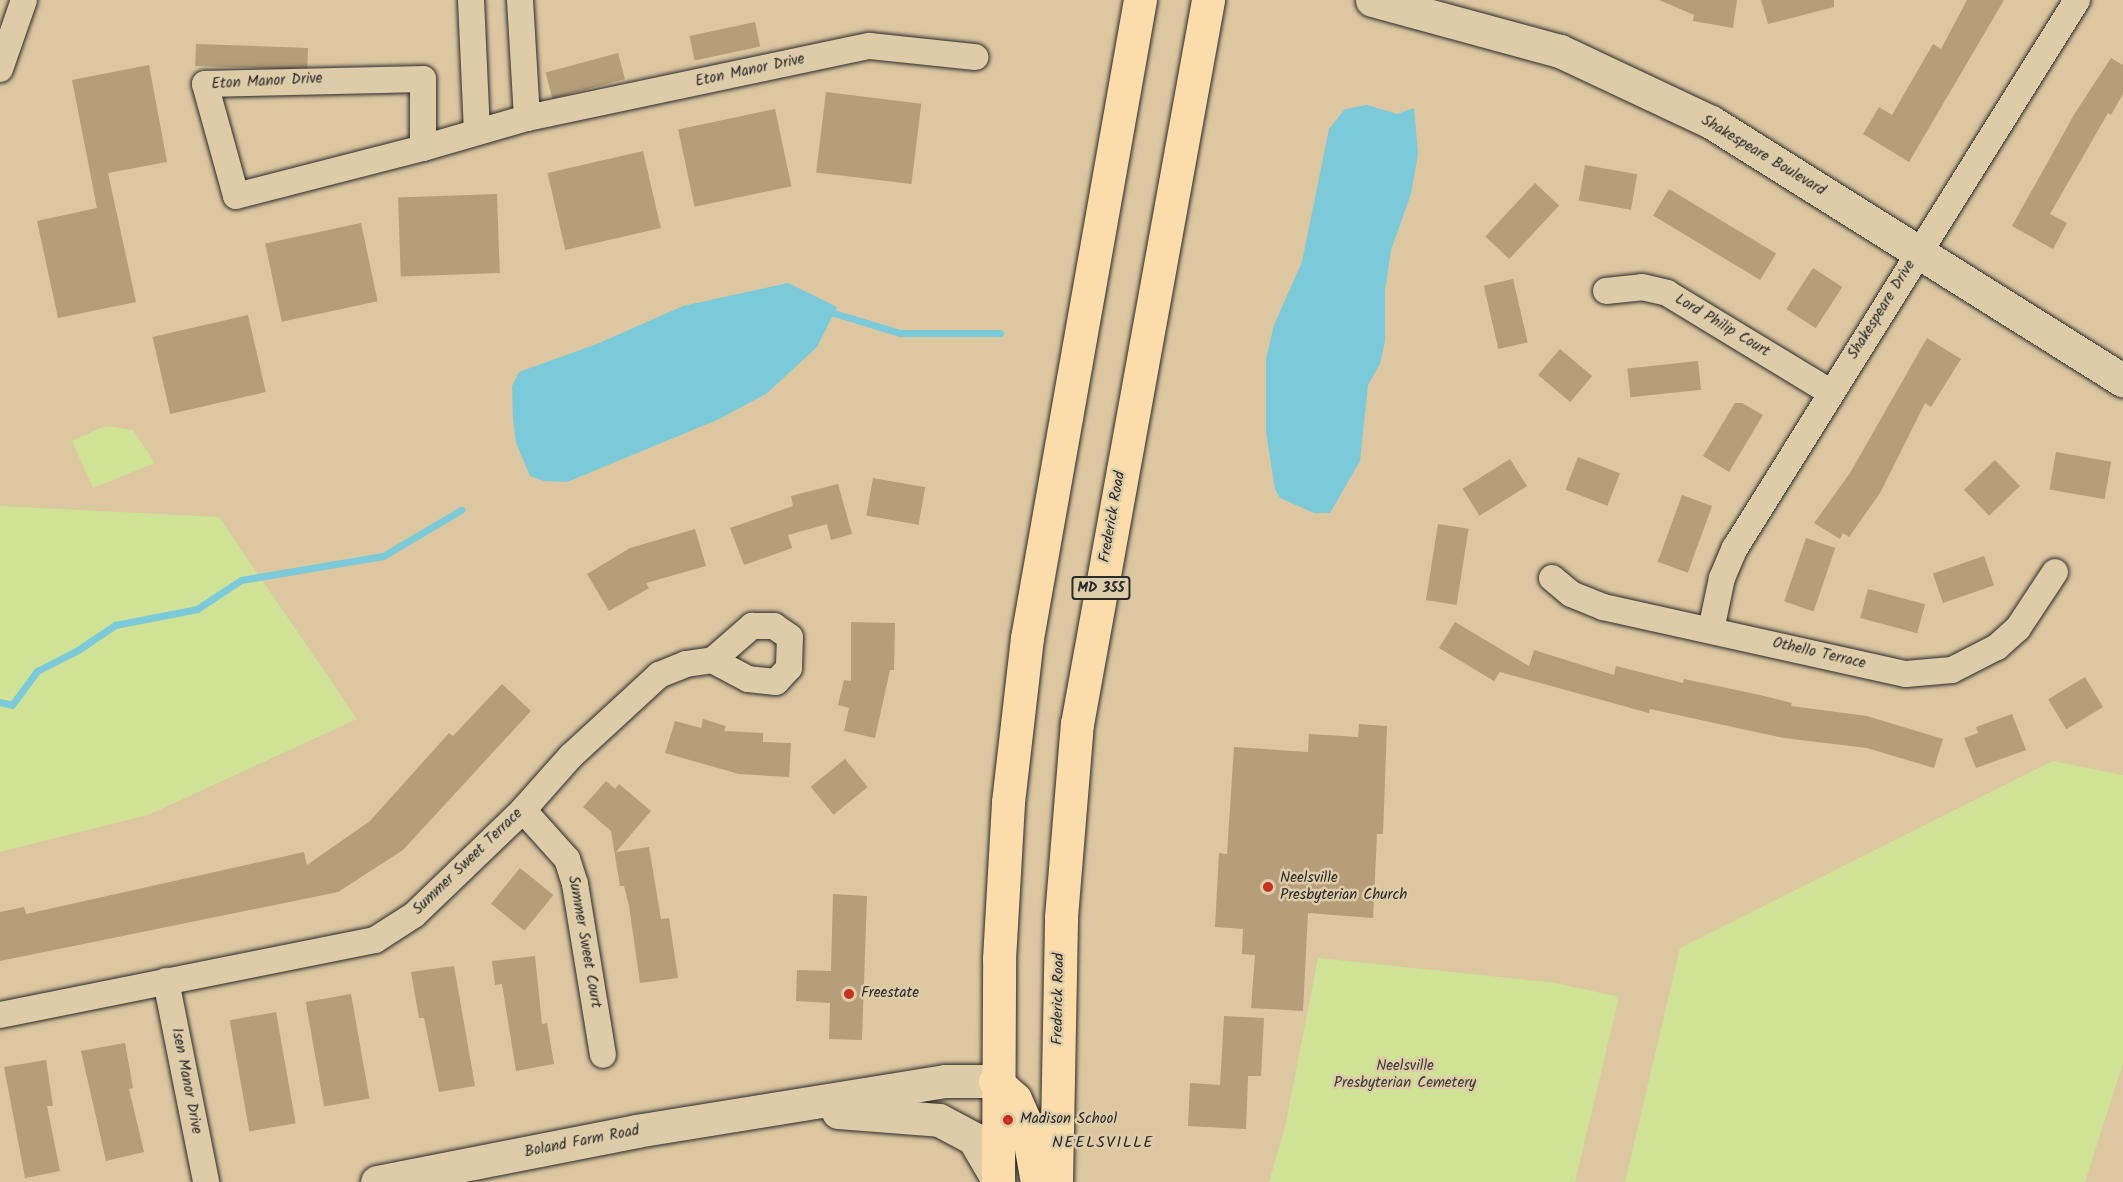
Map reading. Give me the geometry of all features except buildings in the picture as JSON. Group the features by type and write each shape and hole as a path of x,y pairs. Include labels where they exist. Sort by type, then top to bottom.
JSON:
{"main road":[{"path":"998,1181 995,1081 1008,802 1027,638 1140,0"},
{"name":"Frederick Road","path":"1056,1182 1061,917 1077,724 1208,0"},
{"path":"995,1081 1015,1099 1027,1125 1037,1182"}],"street":[{"path":"0,69 24,0"},
{"path":"471,0 477,131"},
{"path":"520,0 527,118"},
{"name":"Shakespeare Boulevard","path":"1372,0 1560,51 1711,122 2123,380"},
{"name":"Shakespeare Drive","path":"1712,630 1722,578 1735,548 1830,392 2077,0"},
{"name":"Eton Manor Drive","path":"423,148 423,79 205,84 236,196 423,148 527,118 870,46 975,57"},
{"name":"Lord Philip Court","path":"1606,291 1642,287 1667,293 1830,392"},
{"name":"Othello Terrace","path":"1552,578 1571,594 1603,607 1906,674 1952,670 1997,647 2018,628 2055,572"},
{"name":"Summer Sweet Terrace","path":"0,1015 375,940 414,915 523,810 571,756 659,675 686,664 712,660"},
{"name":"Summer Sweet Court","path":"523,810 567,859 576,884 603,1055"},
{"name":"Isen Manor Drive","path":"166,981 206,1182"},
{"name":"Boland Farm Road","path":"377,1182 636,1131 788,1109 945,1081 995,1081"},
{"name":"Boland Farm Road","path":"788,1109 939,1120 974,1139 998,1181"}],"green space":[{"path":"105,426 133,430 155,463 93,488 72,441"},
{"path":"0,506 219,517 357,719 148,815 0,852"},
{"path":"2053,761 2123,775 2123,1063 2085,1182 1625,1182 1680,948"},
{"name":"Neelsville Presbyterian Cemetery","path":"1318,958 1556,983 1619,997 1575,1182 1269,1182 1285,1127"}],"water":[{"path":"1367,105 1397,114 1414,108 1418,154 1411,194 1391,250 1385,291 1385,341 1380,364 1368,385 1360,461 1330,513 1314,513 1280,498 1275,489 1266,432 1266,359 1274,325 1302,262 1329,129 1345,109"},
{"path":"788,283 837,307 817,347 766,394 717,420 567,482 544,481 530,476 516,443 513,419 512,386 519,372 597,344 683,306"}],"waterway":[{"path":"834,313 900,333 1000,333"},
{"path":"0,702 12,705 37,671 78,650 115,625 197,609 241,580 383,556 461,510"}],"place":[{"name":"Neelsville Presbyterian Church","path":"1268,887"},
{"name":"Freestate","path":"849,994"},
{"name":"Madison School","path":"1008,1120"}],"district":[{"name":"NEELSVILLE","path":"1103,1143"}]}
